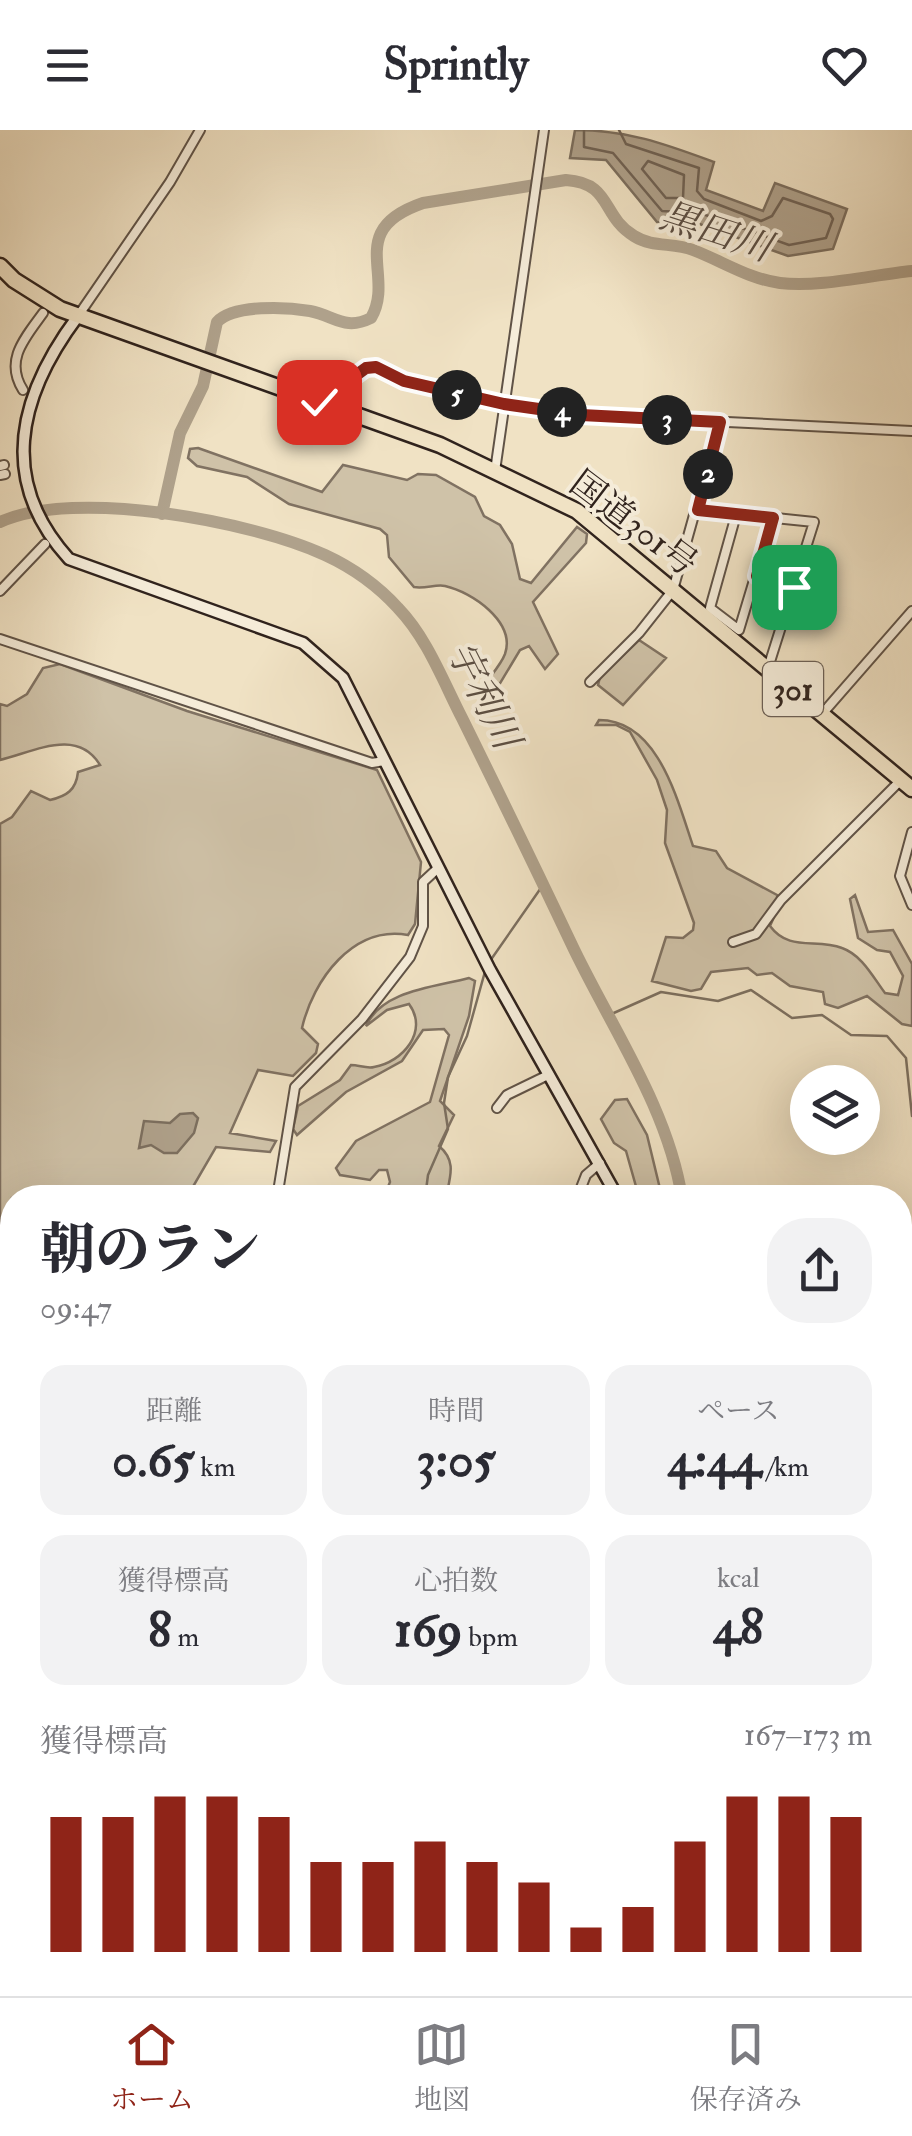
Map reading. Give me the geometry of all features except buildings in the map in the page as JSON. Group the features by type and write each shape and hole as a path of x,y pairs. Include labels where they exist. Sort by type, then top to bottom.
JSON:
{"highway":[{"name":"国道301号","path":"0,266 34,294 78,316 440,445 577,511 907,784"}],"street":[{"path":"20,395 170,182 200,130"},
{"path":"495,471 544,130"},
{"path":"20,395 15,355 43,313"},
{"path":"319,402 366,368 376,367 404,381 504,404 596,416 912,431"},
{"path":"590,682 639,633 672,590 698,510 720,422"},
{"path":"2,467 8,486"},
{"path":"698,510 814,522 768,668"},
{"path":"736,515 710,608 739,630 773,518"},
{"path":"34,533 46,544 99,571 303,642 343,678 436,869 546,1076 611,1185"},
{"path":"0,590 46,544"},
{"path":"757,576 794,587"},
{"path":"822,714 912,611"},
{"path":"0,639 372,763 384,761"},
{"path":"733,942 756,934 780,900 907,784"},
{"path":"912,832 900,876 912,905"},
{"path":"279,1185 294,1087 362,1018 410,957 423,926 423,882 436,869"},
{"path":"496,1108 507,1096 546,1076"},
{"path":"582,1185 586,1175 600,1163"}],"shaded area":[{"path":"198,448 322,492 343,465 407,480 418,474 436,475 475,497 484,516 500,525 512,544 520,579 531,583 577,527 587,534 586,543 533,602 558,654 545,669 529,646 520,650 487,705 480,692 503,659 507,642 489,610 456,589 414,587 389,557 387,535 380,529 289,504 247,477 197,466 188,458 190,449"},
{"path":"639,640 666,658 623,705 598,685 600,677"},
{"path":"60,664 187,711 377,770 421,862 415,924 408,935 388,934 353,947 338,960 315,992 302,1028 318,1044 316,1053 293,1076 258,1070 230,1133 276,1141 270,1152 216,1147 194,1185 0,1185 0,824 12,817 31,791 50,800 61,796 73,788 78,772 100,765 79,747 67,745 0,760 0,704 7,706 27,694 43,668"},
{"path":"599,720 619,723 650,747 672,785 693,846 716,851 727,868 777,895 778,908 770,926 777,934 794,942 832,945 849,951 885,993 898,995 903,976 890,952 877,950 858,938 850,899 855,895 868,932 893,930 912,964 912,1026 902,1024 867,996 838,1008 825,1004 823,992 790,986 772,973 757,975 748,968 711,972 701,989 691,991 652,981 666,937 683,938 693,930 694,923 665,843 667,810 657,780 630,732 616,725 596,725"},
{"path":"469,978 475,981 469,1016 440,1101 454,1115 439,1146 450,1163 448,1185 389,1185 387,1170 379,1170 370,1180 340,1175 336,1168 356,1141 430,1102 449,1035 444,1029 423,1030 402,1061 346,1092 297,1135 293,1129 298,1106 340,1080 351,1065 369,1068 385,1064 410,1044 416,1025 409,1004 387,1010 366,1026 384,1005 411,992"},
{"path":"627,1099 647,1135 659,1185 636,1185 626,1151 614,1143 601,1119 615,1100"}],"water":[{"path":"575,130 629,135 714,162 706,190 763,211 775,183 847,209 833,249 788,256 697,223 657,222 606,160 570,158"},
{"path":"193,1113 198,1118 194,1133 177,1153 164,1153 151,1145 139,1148 144,1121 170,1123 180,1114"}],"waterway":[{"name":"黒田川","path":"162,514 180,433 203,386 217,322 235,312 261,308 310,311 347,323 371,318 379,286 378,240 385,226 399,214 423,203 566,180 581,182 599,194 623,228 641,240 693,250 769,281 811,284 912,271"},
{"name":"宇利川","path":"0,522 32,512 72,508 163,513 209,521 293,542 325,555 364,578 390,600 418,633 434,660 651,1099 679,1185"},
{"path":"490,961 543,885"},
{"path":"427,1185 448,1129 444,1103 448,1077 467,1036 486,968"},
{"path":"607,1016 661,992 718,1001 751,990 792,1018 822,1015 851,1035 887,1036 906,1058 912,1116"}],"route":[{"path":"319,402 366,368 376,367 393,372 404,381 504,404 581,415 720,422 698,510 773,518 757,576 794,587"}]}
